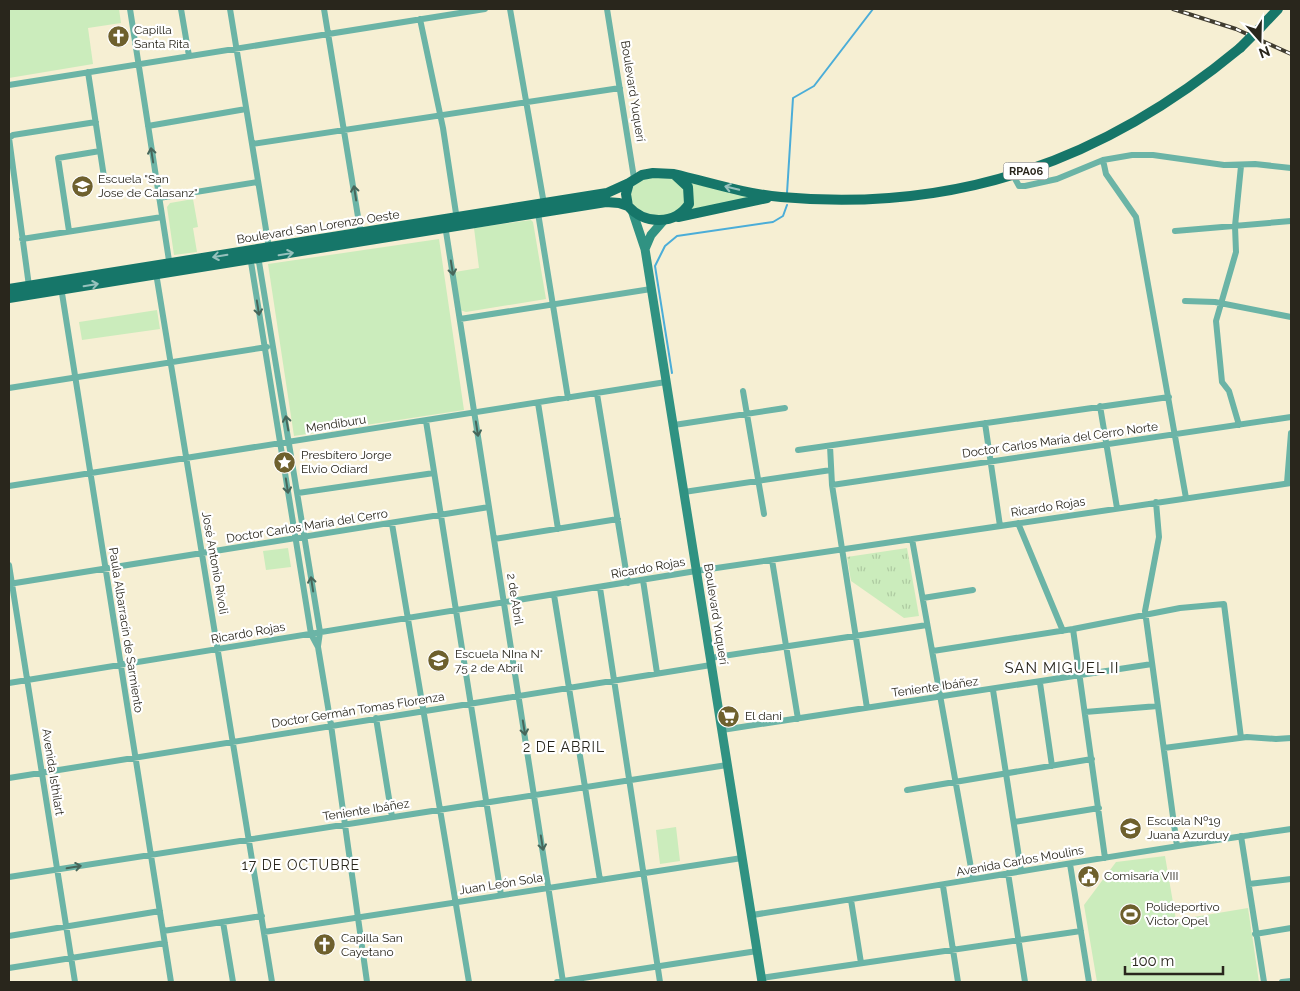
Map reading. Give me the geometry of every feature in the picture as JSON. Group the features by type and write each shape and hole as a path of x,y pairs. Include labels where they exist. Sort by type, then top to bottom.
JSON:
{"main road":[{"name":"RPA06","path":"630,208 649,218 664,220 757,200 780,197 879,199 967,187 1046,165 1116,133 1182,93 1240,48 1278,9"},
{"name":"RPA06","path":"632,181 642,174 674,174 780,197"},
{"path":"674,174 688,187 690,196 690,204 677,218"},
{"name":"Boulevard San Lorenzo Oeste","path":"9,298 60,285 445,224 544,204 607,194 632,181"},
{"path":"630,208 626,194 632,181"},
{"name":"Boulevard San Lorenzo Oeste","path":"457,222 538,213 606,202 619,203 630,208"},
{"name":"Boulevard Yuquerí","path":"630,208 645,249 762,980"},
{"path":"645,249 651,235 664,220"},
{"name":"Boulevard San Lorenzo Oeste","path":"254,255 269,248 362,237"},
{"name":"Boulevard San Lorenzo Oeste","path":"9,289 60,285"}],"street":[{"path":"130,9 170,268"},
{"path":"181,9 189,56"},
{"path":"230,9 269,248"},
{"path":"324,9 362,237"},
{"path":"9,85 485,9"},
{"path":"510,9 544,204"},
{"name":"Boulevard Yuquerí","path":"607,9 620,88 632,181"},
{"path":"420,19 440,115 457,222"},
{"path":"88,72 104,177"},
{"path":"252,144 620,88"},
{"path":"148,126 246,109"},
{"path":"29,286 9,140 12,135 96,122"},
{"path":"69,232 58,158 100,152"},
{"path":"1013,175 1019,186 1025,186 1057,179 1103,160 1153,155 1241,166 1254,164 1291,168"},
{"path":"1103,160 1106,174 1136,217 1186,498"},
{"path":"1239,425 1229,391 1222,382 1216,321 1236,252 1235,226 1241,166"},
{"path":"159,198 258,182"},
{"path":"538,213 568,398"},
{"path":"22,239 162,217"},
{"path":"1175,231 1291,221"},
{"name":"2 de Abril","path":"445,224 549,888 561,982"},
{"path":"254,255 273,346 290,443 320,632 318,647 367,982"},
{"path":"254,255 264,347 295,538 311,634 318,647"},
{"name":"José Antonio Rívoli","path":"155,271 234,741 272,982"},
{"name":"Paula Albarracín de Sarmiento","path":"60,285 171,982"},
{"path":"460,319 651,289"},
{"path":"1185,301 1222,304 1291,317"},
{"path":"9,388 273,346"},
{"name":"Mendiburu","path":"9,486 666,382"},
{"path":"743,391 764,514"},
{"path":"597,394 628,583"},
{"path":"798,450 1168,397"},
{"path":"538,403 558,529"},
{"path":"1100,406 1117,508"},
{"path":"674,425 785,408"},
{"name":"Doctor Carlos María del Cerro Norte","path":"832,485 1291,417"},
{"path":"426,421 502,895"},
{"path":"985,423 1000,526"},
{"path":"1289,483 1291,433"},
{"path":"830,446 832,485 841,550 867,708"},
{"path":"684,492 831,470"},
{"path":"298,493 434,473"},
{"name":"Ricardo Rojas","path":"9,684 696,571 1289,483"},
{"path":"1156,502 1159,537 1145,616 1177,846"},
{"name":"Doctor Carlos María del Cerro","path":"10,584 489,507"},
{"path":"494,540 618,519"},
{"path":"1018,523 1063,631"},
{"path":"392,524 469,982"},
{"path":"912,539 942,697 973,879"},
{"path":"772,560 798,719"},
{"name":"Avenida Isthilart","path":"9,565 10,584 75,982"},
{"path":"643,580 657,673"},
{"path":"600,588 660,982"},
{"path":"923,598 973,590"},
{"path":"554,595 600,880"},
{"path":"933,651 1063,631 1180,608 1224,604 1241,738"},
{"name":"Doctor Germán Tomas Florenza","path":"9,778 135,756 570,688 657,673 786,646 928,625"},
{"path":"1073,629 1105,858"},
{"name":"Teniente Ibáñez","path":"722,730 1080,677 1152,664"},
{"path":"1040,683 1052,766"},
{"path":"993,690 1021,870"},
{"path":"1085,712 1158,706"},
{"path":"376,718 392,818"},
{"path":"1164,748 1241,738 1291,738"},
{"path":"907,790 956,780 1092,760"},
{"name":"Teniente Ibáñez","path":"9,877 727,765"},
{"path":"1014,822 1099,808"},
{"name":"Avenida Carlos Moulins","path":"752,915 943,886 1021,870 1291,829"},
{"path":"1241,836 1264,982"},
{"name":"Juan León Sola","path":"264,932 742,858"},
{"path":"1070,864 1089,982"},
{"path":"1008,873 1025,982"},
{"path":"1249,884 1291,879"},
{"path":"943,886 958,982"},
{"path":"851,900 861,963"},
{"path":"9,936 160,911"},
{"path":"163,931 262,916"},
{"path":"223,922 233,982"},
{"path":"1255,934 1291,928"},
{"path":"762,980 861,963 1081,931"},
{"path":"9,968 165,943"},
{"path":"561,982 757,951"},
{"path":"1282,982 1291,981"}],"green space":[{"path":"9,9 119,9 121,23 88,28 93,64 9,78"},
{"path":"671,177 683,188 686,205 669,216 664,216 649,214 633,204 631,195 638,178"},
{"path":"690,183 747,195 747,200 691,212"},
{"path":"193,199 198,227 193,228 197,252 174,255 167,207 170,203"},
{"path":"531,220 533,222 546,299 466,312 460,310 455,272 479,268 474,228"},
{"path":"439,239 464,410 294,436 268,264"},
{"path":"157,310 160,329 82,340 79,322"},
{"path":"288,548 291,567 266,570 263,551"},
{"path":"907,548 919,616 904,618 851,581 847,557"},
{"path":"676,827 680,861 660,864 656,830"},
{"name":"Polideportivo Victor Opel","path":"1165,856 1176,920 1248,908 1259,982 1097,982 1084,905 1116,862"}],"waterway":[{"path":"787,193 793,98 814,86 873,9"},
{"path":"672,373 655,266 665,246 677,236 773,222 783,216 787,205"}],"railway":[{"path":"1173,9 1236,29 1291,54"}],"place":[{"name":"Capilla Santa Rita","path":"118,37"},
{"name":"Escuela \"San Jose de Calasanz\"","path":"82,186"},
{"name":"Presbítero Jorge Elvio Odiard","path":"285,462"},
{"name":"Escuela NIna N° 75 2 de Abril","path":"439,661"},
{"name":"El dani","path":"729,716"},
{"name":"Escuela Nº19 Juana Azurduy","path":"1131,828"},
{"name":"Comisaría VIII","path":"1088,876"},
{"name":"Polideportivo Victor Opel","path":"1130,914"},
{"name":"Capilla San Cayetano","path":"325,945"}],"district":[{"name":"SAN MIGUEL II","path":"1062,668"},
{"name":"2 DE ABRIL","path":"564,747"},
{"name":"17 DE OCTUBRE","path":"301,865"}]}
